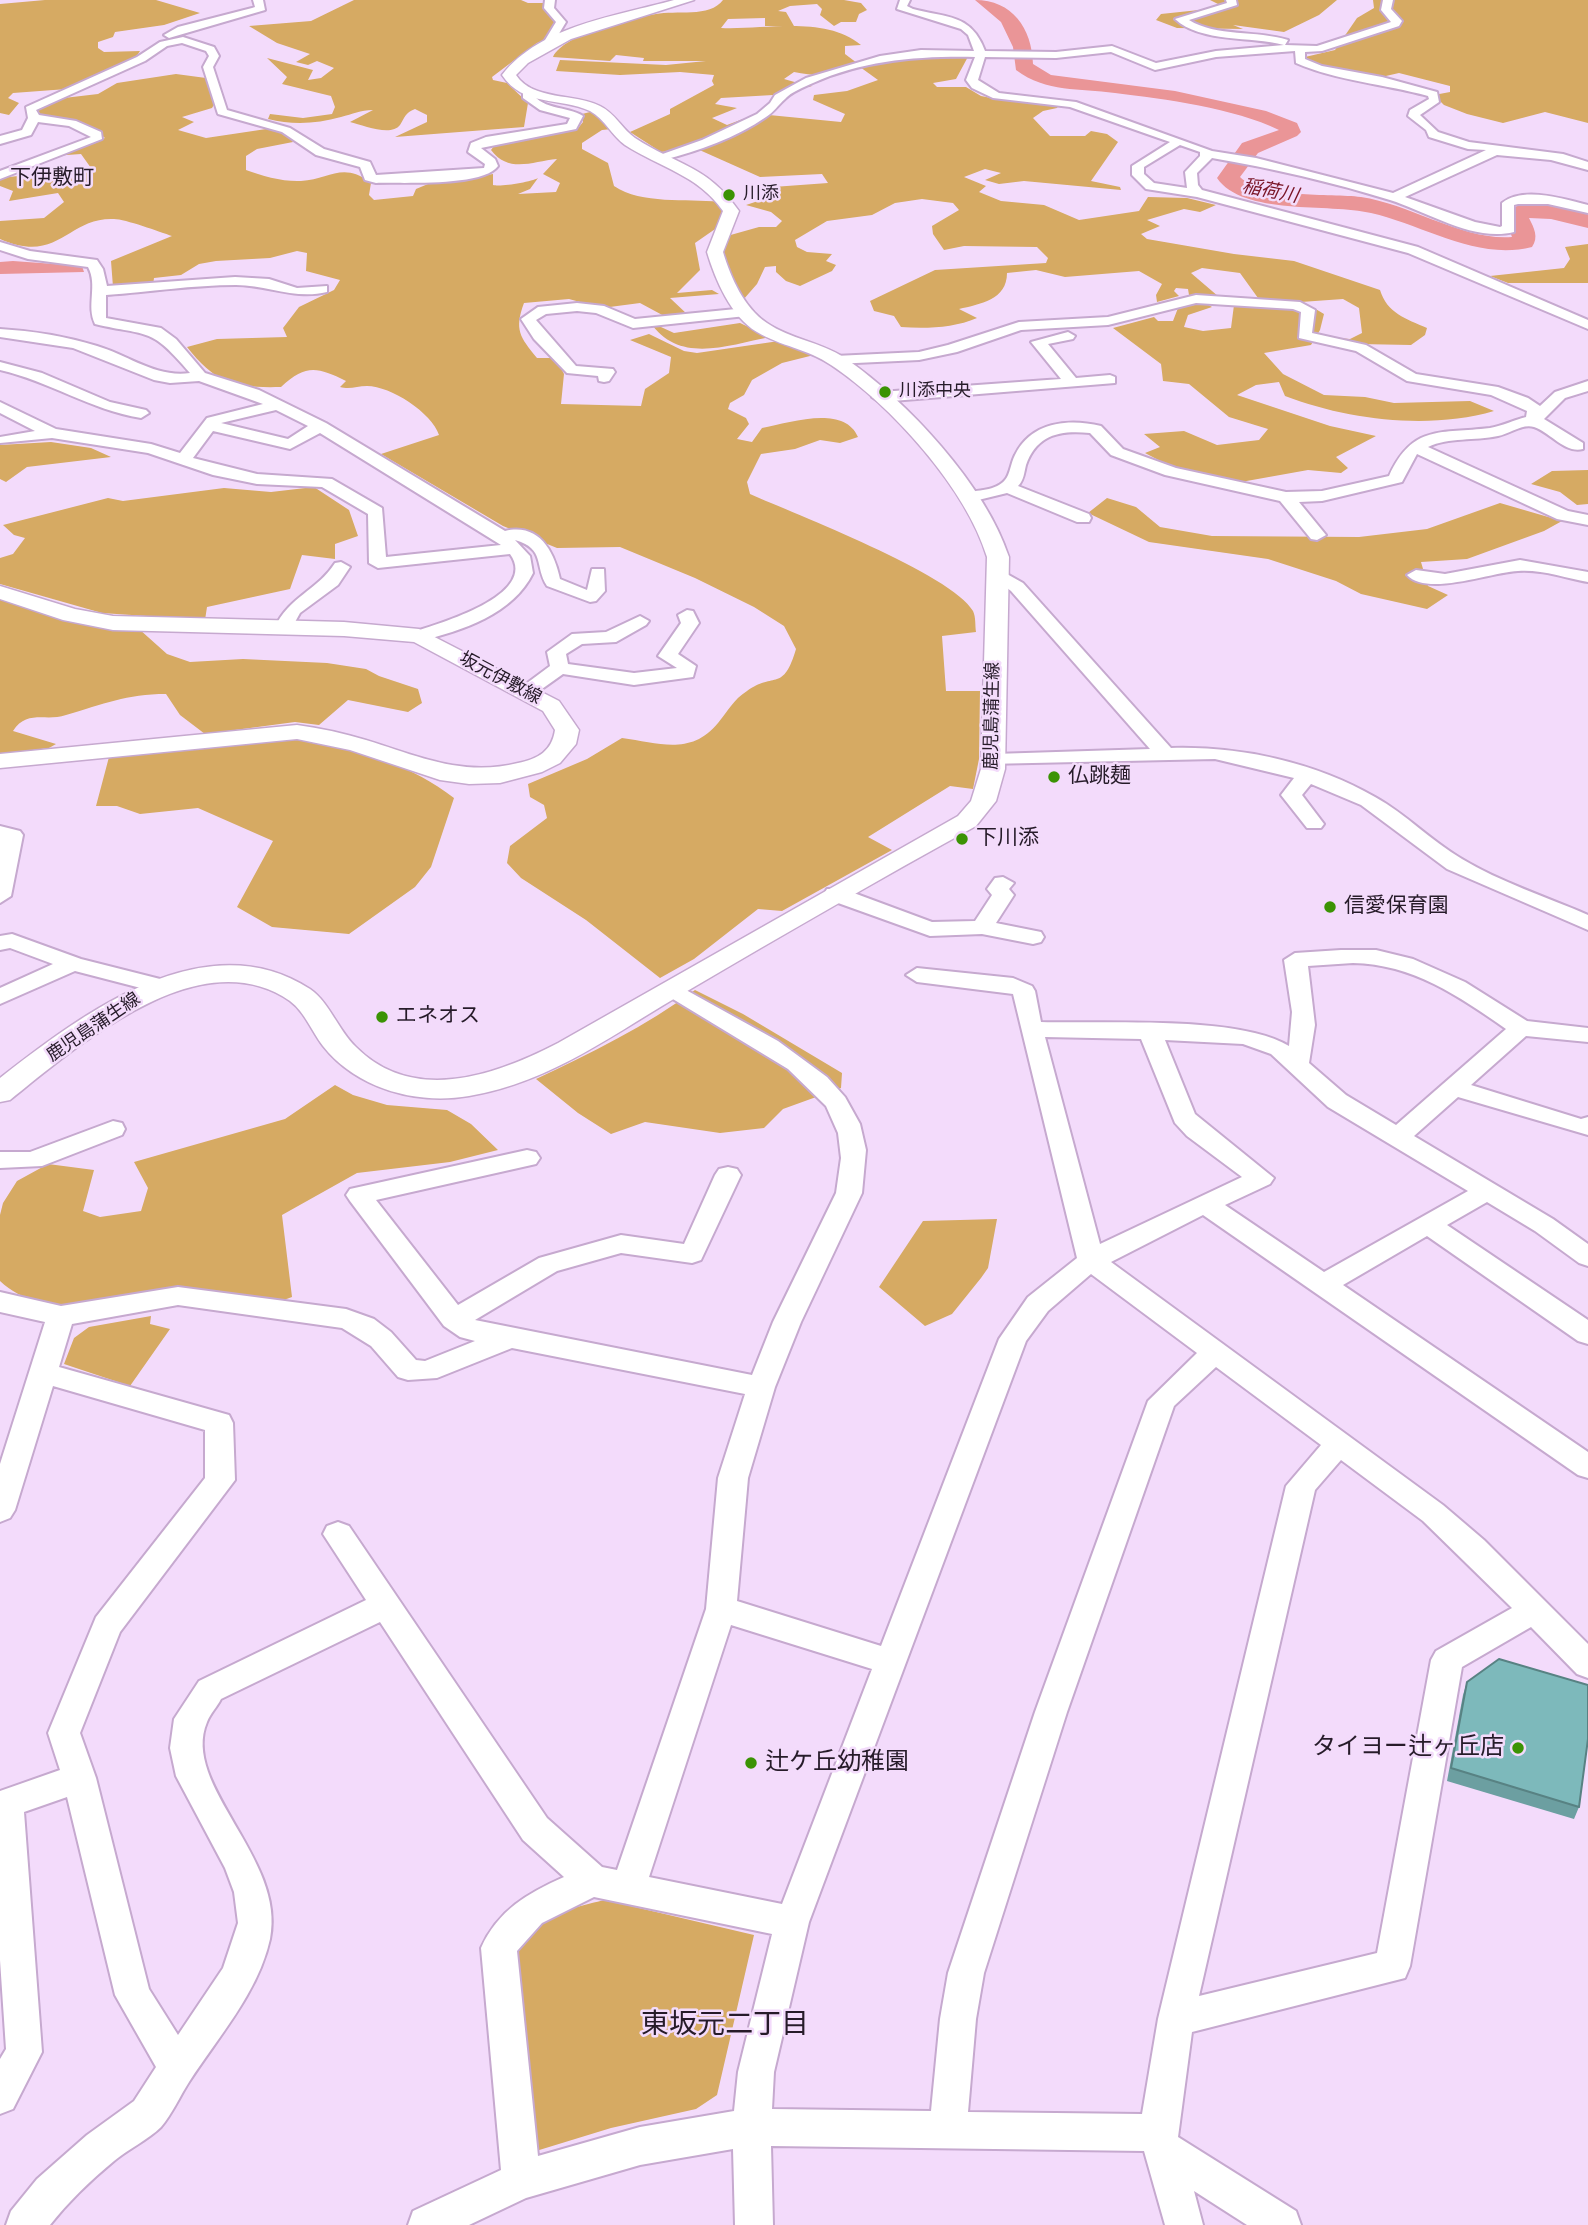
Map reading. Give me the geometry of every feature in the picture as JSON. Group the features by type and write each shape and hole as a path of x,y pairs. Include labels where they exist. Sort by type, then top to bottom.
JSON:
{"main road":[{"path":"527,91 516,86 509,75 521,62 547,45 590,29 688,0"},
{"name":"鹿児島蒲生線","path":"0,1093 122,1005 160,986 203,974 245,973 280,981 304,998 349,1059 370,1074 407,1085 449,1090 495,1082 518,1073 669,990 967,821 980,810 989,788 994,760 998,574 996,544 970,497 880,397 835,360 762,328 746,312 732,292 715,252 731,211 698,173 629,141 610,117 593,107 527,91"},
{"name":"坂元伊敷線","path":"0,592 71,615 103,621 344,629 419,636 557,712 567,730 565,744 558,754 548,761 499,776 447,776 329,736 297,732 0,761"}],"street":[{"path":"258,0 261,8 256,10 213,24 186,26 168,34 210,49 214,56 208,67 222,111 286,130 320,152 358,161 366,165 369,177 376,179 480,173 492,166 491,162 474,152 475,146 486,141 572,127 577,116 536,105 527,96 527,91"},
{"path":"547,45 561,22 549,8 550,0"},
{"path":"905,0 901,7 909,12 961,25 972,32 981,54 972,80 976,86 997,96 1072,104 1211,153 1394,197 1483,230 1502,233 1510,229 1508,203 1521,199 1556,201 1588,209"},
{"path":"1231,0 1231,5 1225,9 1180,19 1208,29 1263,35 1300,50"},
{"path":"663,156 706,143 761,116 775,105 779,97 810,80 841,69 921,52 1038,55 1112,50 1155,67 1216,54 1287,48 1318,49 1395,24 1397,21 1386,10 1388,0"},
{"path":"34,118 30,110 32,108 141,59 164,44 183,40"},
{"path":"1300,50 1300,61 1319,69 1382,80 1433,94 1435,100 1414,112 1414,116 1432,129 1433,134 1495,151 1563,158"},
{"path":"0,140 27,132 34,118"},
{"path":"0,176 96,139 97,135 77,125 34,118"},
{"path":"1179,141 1138,166 1138,175 1150,186 1198,193 1413,250 1588,325"},
{"path":"1468,145 1563,158 1588,166"},
{"path":"1394,197 1495,151"},
{"path":"1198,193 1192,186 1191,172 1211,153"},
{"path":"0,246 28,254 92,263 97,268 101,292 100,321 156,331 171,342 200,376"},
{"path":"101,292 235,281 269,283 296,292 322,289"},
{"path":"835,360 919,356 952,349 1019,326 1108,321 1195,299 1295,305 1308,310 1304,335 1360,348 1375,355 1387,367 1410,378 1468,384 1526,402 1535,410 1533,422"},
{"path":"604,378 608,372 572,370 539,335 528,319 543,310 577,307 599,309 633,324 746,312"},
{"path":"0,333 81,346 167,380 200,376 254,393 320,426 510,542 522,558 524,572 520,584 512,594 474,617 419,636"},
{"path":"1071,381 1038,342 1055,337 1086,335"},
{"path":"0,366 45,377 108,408 136,418 150,449 182,461 257,479 326,482 376,512 378,563 510,542 519,534 531,541 549,562 553,582 590,597 596,591 598,573"},
{"path":"6,440 136,418 167,380"},
{"path":"880,397 1110,380"},
{"path":"970,497 1008,488 1014,482 1017,469 1035,437 1050,428 1074,426 1095,429 1116,452 1171,472 1286,497 1322,496 1396,479 1407,455 1415,447 1434,439 1496,432 1533,422 1560,395 1588,386"},
{"path":"182,461 212,421 276,405"},
{"path":"2,409 52,433"},
{"path":"1533,422 1577,446"},
{"path":"208,425 290,444 320,426"},
{"path":"1415,447 1563,514 1588,520"},
{"path":"1008,488 1083,519"},
{"path":"1286,497 1317,535"},
{"path":"1416,575 1445,579 1520,565 1588,577"},
{"path":"283,629 294,608 319,593 337,577 341,567"},
{"path":"998,574 1017,587 1166,755"},
{"path":"525,692 560,668 634,679 686,673 687,666 667,656 690,623 687,615"},
{"path":"560,668 556,652 578,638 610,638 640,621"},
{"path":"994,760 1228,755 1307,775 1368,801 1455,864 1588,923"},
{"path":"1307,775 1291,795 1314,824"},
{"path":"0,832 13,835 0,895"},
{"path":"982,927 1003,895 999,889 1003,883"},
{"path":"835,894 930,929 982,927 1034,937"},
{"path":"0,943 12,941 73,964 160,986"},
{"path":"1297,1064 1302,1047 1304,1009 1295,960 1352,957 1387,959 1444,979 1521,1028 1588,1035"},
{"path":"0,997 73,964"},
{"path":"917,975 1013,985 1024,991 1031,1030 1091,1260 1433,1513 1535,1610 1588,1665"},
{"path":"628,1888 721,1609 733,1478 761,1387 787,1322 849,1193 854,1171 853,1148 847,1121 832,1096 810,1074 669,990"},
{"path":"1398,1137 1521,1028"},
{"path":"1031,1030 1150,1031 1247,1037 1279,1049 1336,1101 1544,1225 1588,1257"},
{"path":"754,2225 752,2127 763,2038 792,1922 1013,1339 1037,1305 1064,1279 1091,1260 1261,1178 1196,1130 1184,1117 1150,1031"},
{"path":"1455,1088 1584,1128 1588,1125"},
{"path":"0,1160 33,1160 113,1129"},
{"path":"527,1158 359,1195 454,1320 470,1330 761,1387"},
{"path":"454,1320 548,1264 621,1244 692,1254 728,1175"},
{"path":"1325,1283 1485,1192"},
{"path":"1206,1205 1325,1283 1588,1466"},
{"path":"1428,1224 1588,1334"},
{"path":"0,1302 61,1316 178,1296 345,1319 364,1326 381,1339 408,1370 427,1371 510,1337"},
{"path":"0,1510 61,1316"},
{"path":"948,2129 958,2019 966,1973 1051,1712 1162,1401 1216,1350"},
{"path":"45,1373 219,1423 220,1480 107,1626 97,1645 64,1733 79,1778 133,1995 177,2067"},
{"path":"1184,2225 1160,2141 1176,2019 1301,1486 1339,1444"},
{"path":"338,1534 535,1829 593,1881 792,1922"},
{"path":"24,2225 51,2193 90,2157 148,2114 223,2001 248,1952 255,1922 249,1887 234,1850 208,1808 188,1767 185,1735 193,1707 210,1690 385,1605"},
{"path":"721,1609 892,1662"},
{"path":"1176,2019 1392,1966 1447,1660 1535,1610"},
{"path":"0,2096 24,2052 7,1803 79,1778"},
{"path":"521,2180 499,1948 516,1922 536,1905 593,1881"},
{"path":"427,2225 521,2180 640,2146 752,2127 948,2129 1160,2141 1282,2225"}],"shaded area":[{"path":"45,0 156,0 200,13 164,25 115,32 113,37 98,42 98,48 104,52 140,51 136,57 67,89 13,93 8,98 19,103 9,115 0,113 0,4"},
{"path":"354,0 521,0 528,3 545,3 543,9 556,20 549,38 537,43 492,77 493,80 507,83 528,103 524,127 395,137 427,122 427,115 415,109 407,114 400,125 390,130 350,122 373,110 313,122 295,123 268,119 270,114 303,118 332,114 335,107 331,96 282,84 287,77 267,58 313,70 308,80 321,78 334,68 317,61 308,65 296,62 310,54 277,43 249,26 311,21"},
{"path":"723,0 844,0 861,3 867,10 859,14 856,22 841,22 834,26 820,15 822,9 817,4 790,6 778,11 786,12 794,26 830,30 861,45 845,46 845,54 857,63 835,74 794,72 784,79 812,87 797,87 773,95 721,98 715,104 737,108 712,118 727,125 743,119 759,123 769,115 841,122 845,114 813,100 814,95 847,91 878,80 860,67 894,58 970,53 956,79 933,83 937,87 966,87 981,96 1007,101 1059,105 1033,118 1050,136 1085,136 1091,131 1107,134 1118,142 1091,181 1120,187 1121,190 1024,181 999,184 985,180 1001,173 985,169 964,177 986,186 979,192 1001,201 1044,205 1079,220 1139,211 1148,197 1187,198 1216,205 1200,212 1184,209 1147,220 1160,226 1141,234 1147,239 1294,261 1380,290 1392,310 1427,328 1425,335 1411,345 1359,344 1324,337 1350,339 1362,333 1359,308 1343,299 1301,302 1258,298 1240,273 1202,268 1191,273 1219,297 1189,295 1188,289 1176,288 1174,291 1179,296 1157,302 1156,295 1162,284 1139,271 1065,277 1036,270 1007,273 1006,282 997,295 983,303 959,309 977,318 939,327 901,327 894,316 874,311 870,301 935,270 1046,263 1048,258 1037,247 964,246 944,250 933,234 932,226 959,210 953,203 922,199 895,203 872,215 827,221 795,240 797,247 807,252 832,254 826,261 836,265 832,271 800,286 786,281 776,272 776,266 765,267 757,284 743,300 723,254 727,236 759,227 776,227 782,221 771,212 746,205 764,199 766,191 773,187 828,183 822,174 760,177 695,148 661,152 630,132 670,114 670,109 714,85 714,75 680,72 620,75 556,71 560,60 666,65 706,61 643,61 644,58 616,55 610,61 553,57 570,41 599,28 656,14 710,9","holes":["765,18 765,26 794,26 738,28 721,28 728,19"]},
{"path":"1210,0 1337,0 1319,15 1284,32 1233,25 1243,29 1177,28 1156,20 1161,14 1218,8 1218,4"},
{"path":"1373,0 1588,0 1588,123 1545,112 1503,123 1444,105 1434,95 1450,92 1450,86 1399,73 1377,78 1320,68 1306,61 1305,57 1335,50 1357,18 1374,8"},
{"path":"176,74 206,78 216,101 212,108 182,117 194,122 178,130 206,138 273,128 289,134 293,142 257,149 246,156 246,170 273,178 301,181 336,173 352,173 371,183 369,195 374,200 413,196 416,189 428,184 493,174 493,185 509,185 538,178 530,189 518,194 556,192 560,183 543,174 557,159 513,164 498,157 491,150 494,146 579,127 583,122 582,114 594,111 612,129 602,130 582,143 582,149 608,163 614,186 625,192 651,198 719,202 724,216 718,227 695,243 700,270 677,293 712,290 719,294 670,298 688,315 666,317 640,303 602,308 569,299 524,303 519,320 520,333 537,358 556,358 564,374 561,404 641,406 645,389 669,373 671,357 630,340 649,334 684,351 697,353 779,341 814,355 782,363 752,380 744,395 730,403 728,409 746,418 749,424 737,439 752,442 762,428 815,418 841,421 851,427 858,437 840,443 820,440 795,449 761,454 747,482 750,494 905,563 959,596 973,611 976,632 942,636 946,691 980,691 979,759 973,789 950,786 868,837 892,850 782,911 758,909 694,959 660,978 586,920 521,878 507,863 510,846 547,818 544,805 530,797 528,784 587,759 622,738 674,745 697,740 718,723 742,694 782,676 787,671 796,649 784,626 754,607 695,578 620,547 557,548 503,526 381,454 439,435 428,418 398,396 377,387 340,387 346,381 312,370 298,374 281,387 265,387 239,385 207,369 187,347 217,339 287,337 283,328 299,307 334,290 340,280 306,271 307,253 297,251 270,258 216,261 199,264 181,275 154,278 153,285 113,287 111,261 172,236 114,219 98,220 50,244 36,247 20,246 0,239 0,221 44,218 64,202 58,193 9,201 13,191 0,186 0,178 91,168 81,154 53,156 105,138 88,125 38,114 38,110 64,98 98,94 117,83"},
{"path":"1588,244 1588,283 1508,283 1490,276 1564,268 1570,259 1565,247"},
{"path":"0,262 82,266 84,272 0,274"},
{"path":"1205,303 1212,307 1188,315 1184,327 1203,331 1231,328 1234,305 1314,308 1324,314 1320,330 1311,345 1264,353 1283,374 1324,395 1365,397 1394,403 1470,401 1494,411 1443,420 1389,420 1335,411 1285,396 1279,382 1256,385 1237,395 1330,426 1376,436 1336,457 1348,468 1341,473 1308,470 1241,482 1168,465 1145,453 1160,447 1144,434 1184,431 1217,445 1259,440 1268,429 1229,417 1189,384 1163,381 1161,364 1113,328 1154,317 1158,321 1173,321 1178,308"},
{"path":"650,322 674,333 740,323 770,337 721,347 690,348 675,344"},
{"path":"51,442 91,448 111,457 27,467 6,482 0,479 0,445"},
{"path":"1588,470 1588,504 1577,505 1560,492 1531,484 1552,471"},
{"path":"314,487 349,510 358,536 335,544 335,559 302,555 290,589 207,607 205,620 102,613 0,584 0,558 13,554 25,538 14,535 3,525 108,498 123,501 224,488 271,492"},
{"path":"1107,498 1136,507 1160,527 1212,536 1359,537 1427,529 1500,503 1562,521 1544,531 1467,559 1421,562 1428,586 1448,595 1427,609 1361,594 1336,581 1268,559 1149,542 1088,513"},
{"path":"0,599 42,614 89,625 139,629 167,654 190,662 243,659 327,663 366,669 418,689 422,703 408,712 348,700 319,725 295,722 205,734 180,715 166,694 139,696 115,700 59,717 24,720 13,731 56,744 49,748 0,754"},
{"path":"316,738 405,769 454,798 431,867 415,887 349,934 272,927 237,907 273,841 198,808 140,814 117,806 96,806 109,757"},
{"path":"695,990 743,1014 842,1073 841,1088 783,1109 764,1128 720,1133 645,1122 611,1134 578,1113 536,1079 638,1027"},
{"path":"335,1085 353,1095 387,1105 447,1110 471,1124 498,1150 450,1162 357,1173 282,1215 292,1297 284,1300 266,1301 218,1295 76,1307 48,1304 22,1296 0,1281 0,1215 3,1203 17,1181 48,1164 94,1170 83,1211 100,1217 141,1211 148,1188 134,1162 285,1119"},
{"path":"997,1219 988,1268 952,1314 925,1326 879,1287 923,1221"},
{"path":"151,1316 150,1324 170,1329 130,1386 64,1364 74,1338 89,1327"},
{"path":"605,1900 754,1935 717,2095 696,2109 611,2128 536,2151 515,1966 519,1950 535,1927 547,1919 561,1912"}],"building":[{"name":"タイヨー辻ヶ丘店","path":"1499,1659 1588,1685 1588,1739 1579,1807 1451,1768 1467,1682"}],"waterway":[{"name":"稲荷川","path":"984,0 1009,19 1023,47 1023,66 1044,79 1065,84 1111,86 1175,97 1258,115 1290,127 1290,132 1284,136 1250,148 1228,178 1235,186 1267,196 1362,204 1468,237 1508,244 1524,242 1524,231 1516,216 1523,211 1551,212 1588,221"}],"place":[{"name":"川添","path":"729,195"},
{"name":"川添中央","path":"885,392"},
{"name":"仏跳麺","path":"1054,777"},
{"name":"下川添","path":"962,839"},
{"name":"信愛保育園","path":"1330,907"},
{"name":"エネオス","path":"382,1017"},
{"name":"タイヨー辻ヶ丘店","path":"1518,1748"},
{"name":"辻ケ丘幼稚園","path":"751,1763"}],"district":[{"name":"下伊敷町","path":"52,179"},
{"name":"東坂元二丁目","path":"725,2026"}]}
